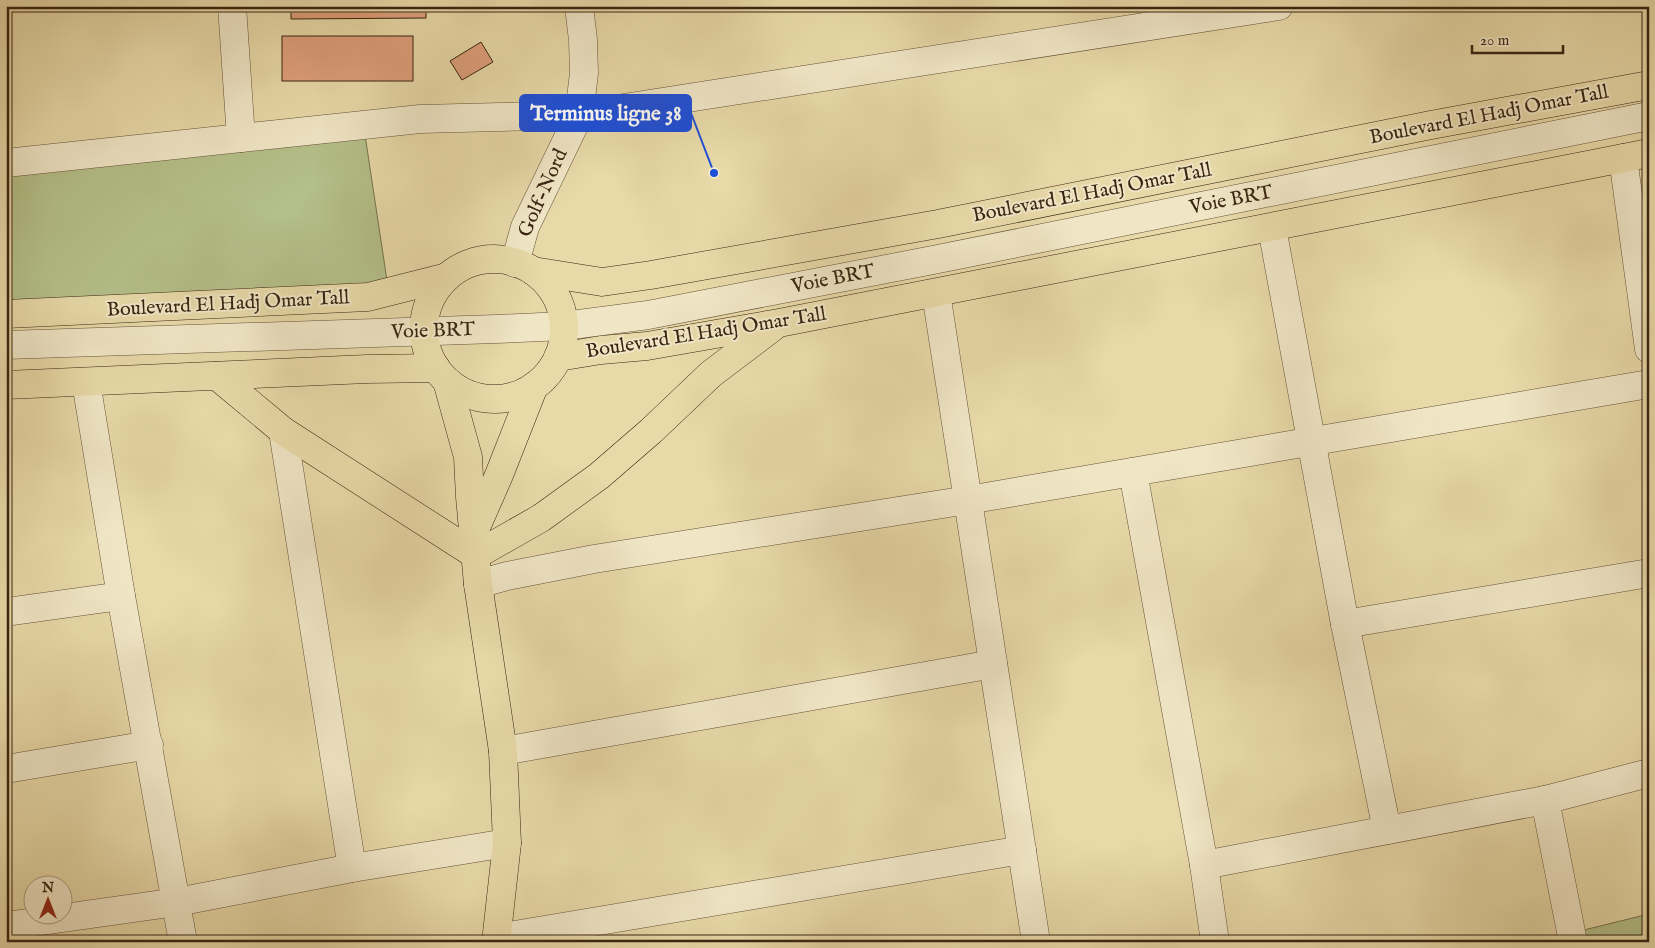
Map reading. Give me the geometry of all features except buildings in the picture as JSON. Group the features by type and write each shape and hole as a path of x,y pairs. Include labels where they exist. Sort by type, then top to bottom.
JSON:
{"main road":[{"name":"Boulevard El Hadj Omar Tall","path":"524,267 546,282 555,295 561,310 564,326 563,342 558,357 552,368 534,386 513,396 490,398 467,393 441,375 429,357 424,332 424,320 431,296 447,277 462,267 479,261 498,259 524,267 602,282 651,275 938,224 1422,127 1649,85"},
{"name":"Boulevard El Hadj Omar Tall","path":"558,357 601,350 647,346 779,323 1636,156"},
{"name":"Boulevard El Hadj Omar Tall","path":"6,314 368,298 447,277"},
{"path":"475,544 541,518 599,476 651,431 711,374 779,323"},
{"path":"6,385 367,369 441,375 468,457 478,584 503,751 507,843 496,940"},
{"path":"216,376 283,431 475,544"},
{"path":"475,544 499,474 534,386"}],"street":[{"path":"232,6 241,138"},
{"name":"Golf-Nord","path":"524,267 525,227 579,115 584,73 579,6"},
{"path":"6,163 420,119 579,115 1272,7"},
{"name":"Voie BRT","path":"6,345 564,326 648,314 933,260 1649,116"},
{"path":"1636,156 1649,349"},
{"path":"1272,228 1345,624 1387,830"},
{"path":"936,293 1036,942"},
{"path":"86,382 121,596 183,942"},
{"path":"478,584 507,576 594,559 968,500 1649,384"},
{"path":"283,431 352,868"},
{"path":"1133,472 1204,865 1215,942"},
{"path":"1345,624 1649,573"},
{"path":"6,612 121,596"},
{"path":"503,751 993,664"},
{"path":"6,769 149,746"},
{"path":"1204,865 1546,800 1649,773"},
{"path":"1546,800 1573,942"},
{"path":"6,926 176,902 352,868 507,843"},
{"path":"496,940 1022,850"}],"green space":[{"path":"365,135 388,287 26,306 7,296 6,173"},
{"path":"1649,914 1649,942 1535,942"}],"place":[{"name":"Terminus ligne 38","path":"714,173"}]}
